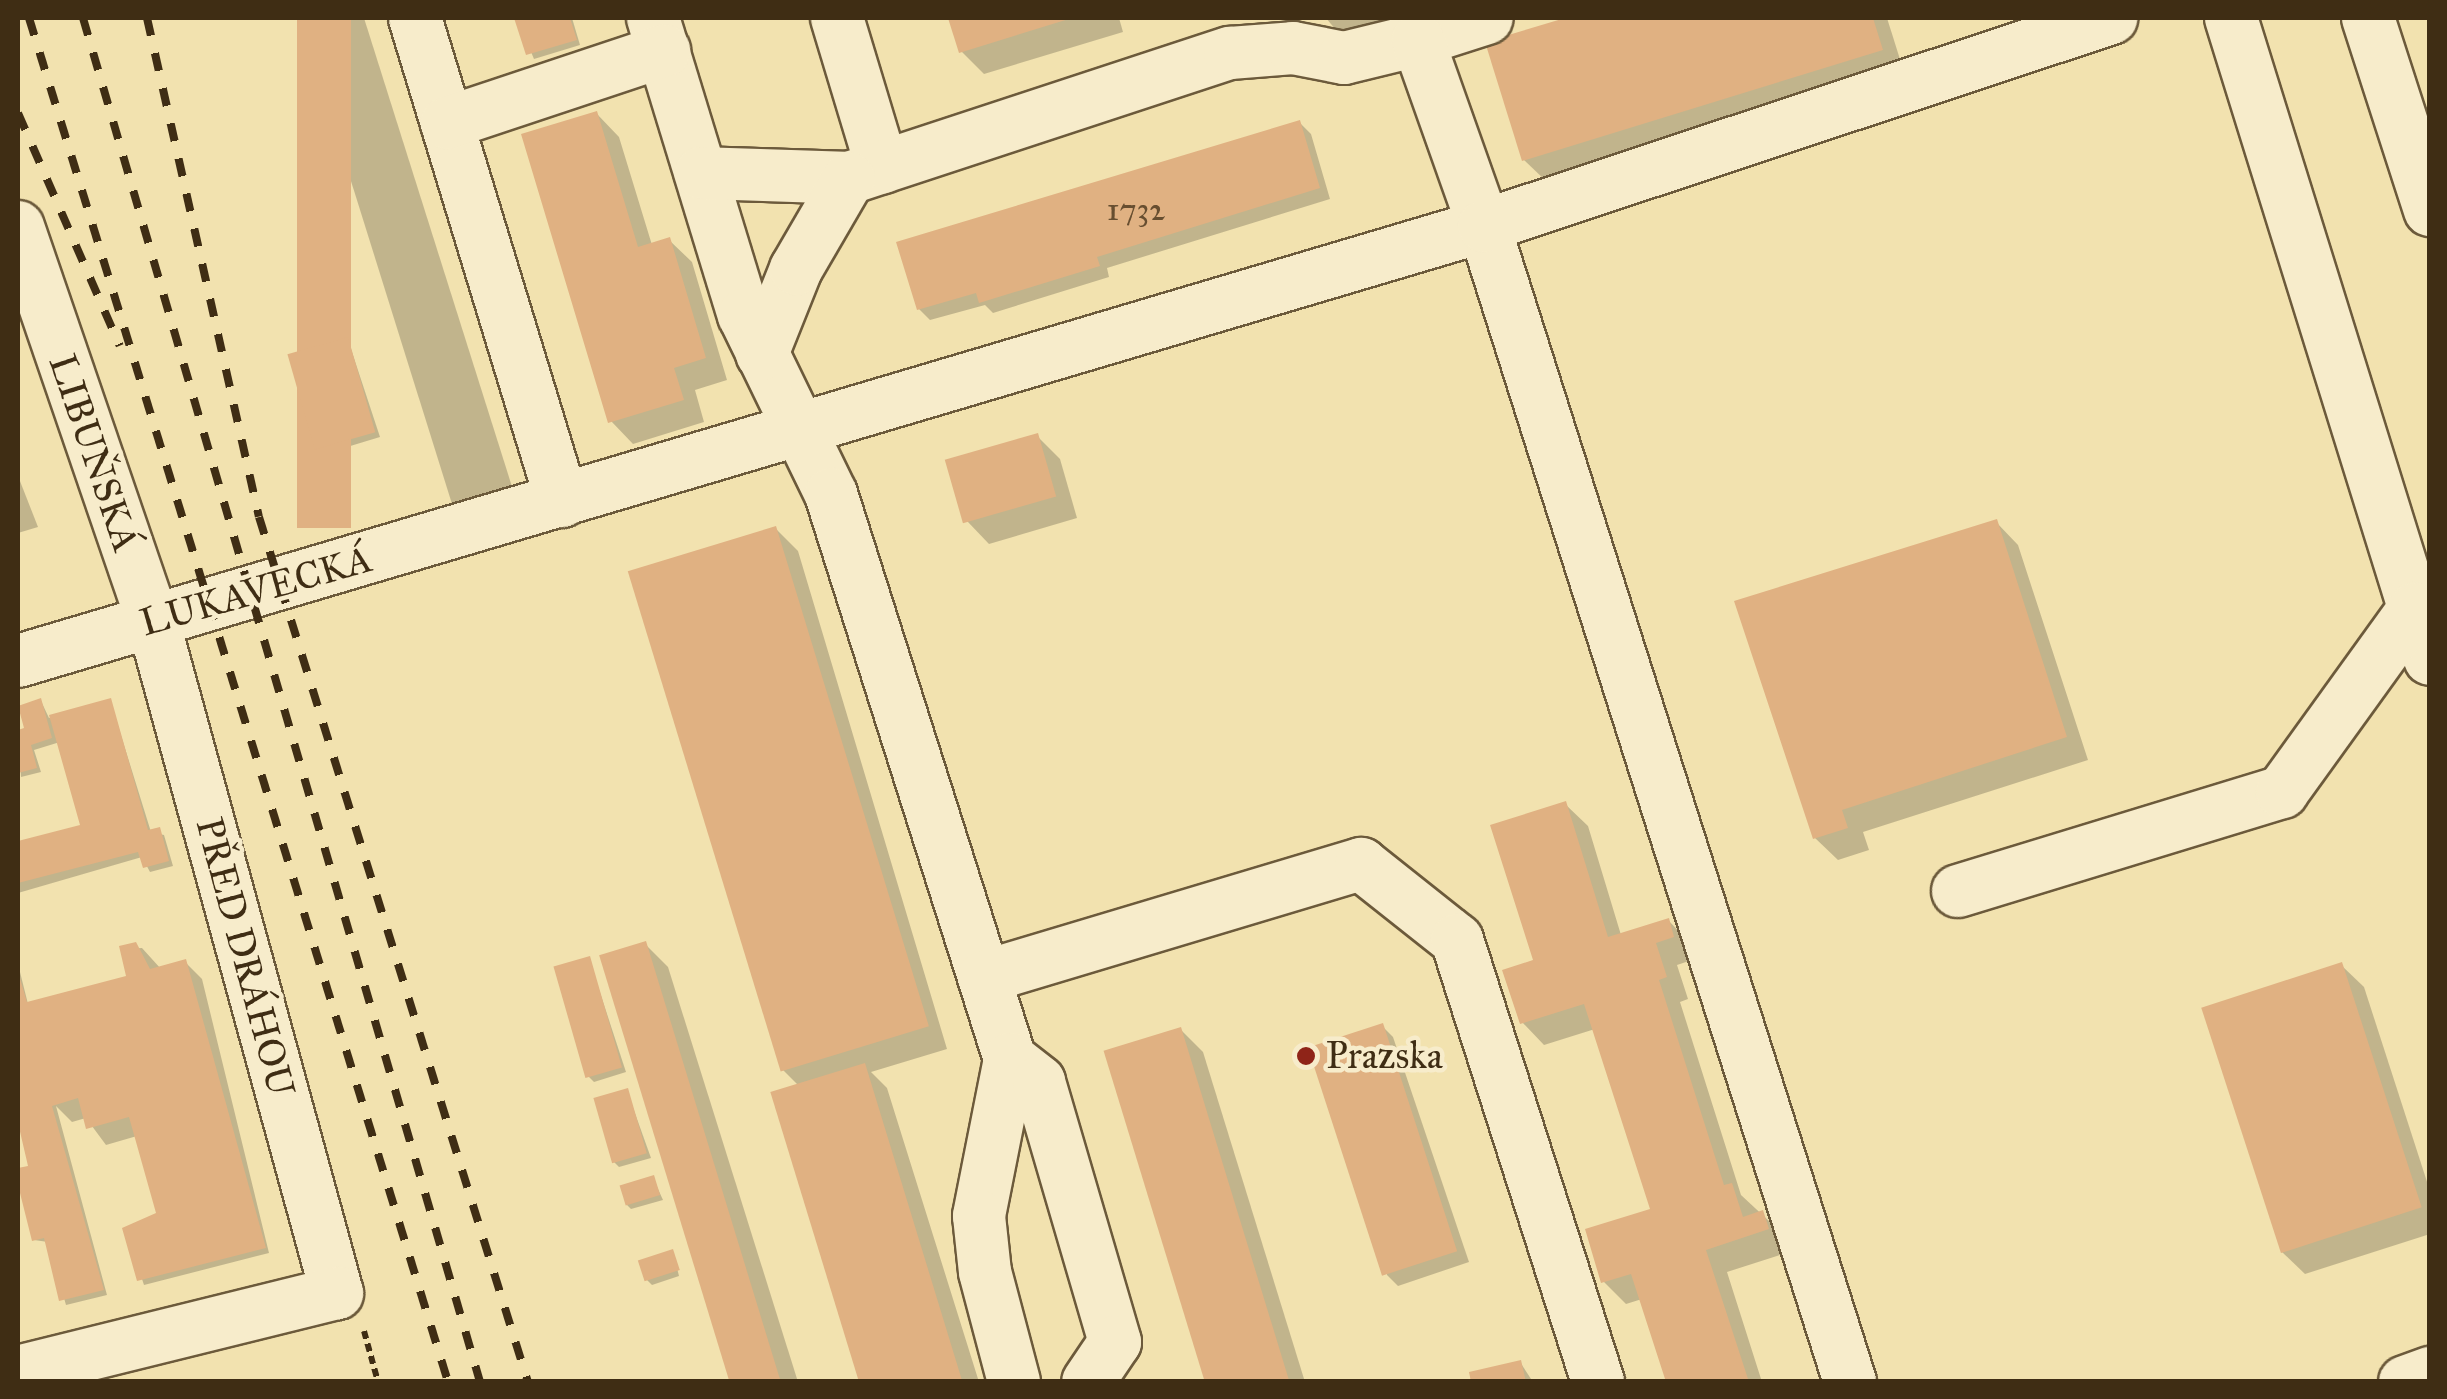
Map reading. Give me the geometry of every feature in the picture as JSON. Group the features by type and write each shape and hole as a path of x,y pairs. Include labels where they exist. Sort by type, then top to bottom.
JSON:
{"street":[{"path":"415,18 562,500"},
{"path":"762,354 796,269 866,172 837,18"},
{"path":"701,173 866,172 1225,35 1344,58 1487,18"},
{"name":"LUKAVECKÁ","path":"18,661 1484,226 2111,18"},
{"path":"2231,18 2430,660"},
{"path":"2368,18 2430,210"},
{"path":"447,123 659,34 744,315 831,494 1010,1059 979,1216 984,1272 1014,1382"},
{"path":"1418,40 1484,226 1850,1382"},
{"name":"LIBUŇSKÁ","path":"18,228 153,622"},
{"path":"1958,891 2282,792 2414,609"},
{"name":"PŘED DRÁHOU","path":"18,1372 338,1293 153,622"},
{"path":"984,977 1361,864 1456,940 1598,1382"},
{"path":"1010,1059 1039,1082 1115,1342 1088,1382"},
{"path":"2405,1382 2430,1373"}],"building":[{"path":"297,18 351,18 351,528 297,528"},
{"path":"514,18 570,18 577,40 526,55"},
{"path":"948,18 1072,18 959,53"},
{"path":"1565,18 1873,18 1883,50 1522,161 1485,42"},
{"path":"597,111 638,247 670,237 706,358 674,368 684,400 608,423 521,134"},
{"path":"1300,120 1320,188 1097,257 1100,266 979,303 976,293 917,310 896,242"},
{"path":"348,337 375,432 315,450 287,354"},
{"path":"1038,433 1056,496 963,523 945,460"},
{"path":"1997,519 2067,737 1842,810 1848,828 1813,839 1734,601"},
{"path":"776,526 929,1026 781,1071 628,571"},
{"path":"41,698 52,738 31,745 37,768 18,773 18,730 24,728 18,706"},
{"path":"111,698 148,830 160,827 169,861 143,868 138,852 18,883 18,841 80,825 49,715"},
{"path":"1566,801 1608,937 1669,918 1674,937 1656,943 1667,977 1659,980 1724,1185 1732,1183 1743,1217 1763,1210 1769,1229 1706,1250 1749,1382 1666,1382 1631,1274 1601,1283 1585,1229 1650,1209 1584,1004 1520,1024 1502,970 1533,960 1490,825"},
{"path":"646,941 781,1382 730,1382 599,955"},
{"path":"136,942 150,969 186,959 266,1248 137,1281 122,1228 156,1213 129,1117 86,1129 78,1098 52,1106 104,1290 59,1301 44,1238 32,1241 18,1185 18,1168 28,1166 18,1123 18,972 27,1002 126,976 119,946"},
{"path":"590,956 622,1068 585,1078 553,966"},
{"path":"2342,962 2422,1207 2281,1253 2201,1008"},
{"path":"1383,1023 1457,1251 1382,1276 1308,1047"},
{"path":"1181,1027 1290,1382 1205,1382 1104,1051"},
{"path":"865,1063 963,1382 859,1382 770,1092"},
{"path":"628,1088 647,1153 612,1163 593,1098"},
{"path":"654,1175 660,1195 626,1206 620,1186"},
{"path":"673,1249 680,1270 645,1281 638,1260"},
{"path":"1521,1360 1526,1382 1471,1382 1469,1372"}],"railway":[{"path":"29,18 448,1382"},
{"path":"83,18 480,1382"},
{"path":"147,18 259,517 528,1382"},
{"path":"18,113 120,346"}],"place":[{"name":"Prazska","path":"1306,1056"}]}
